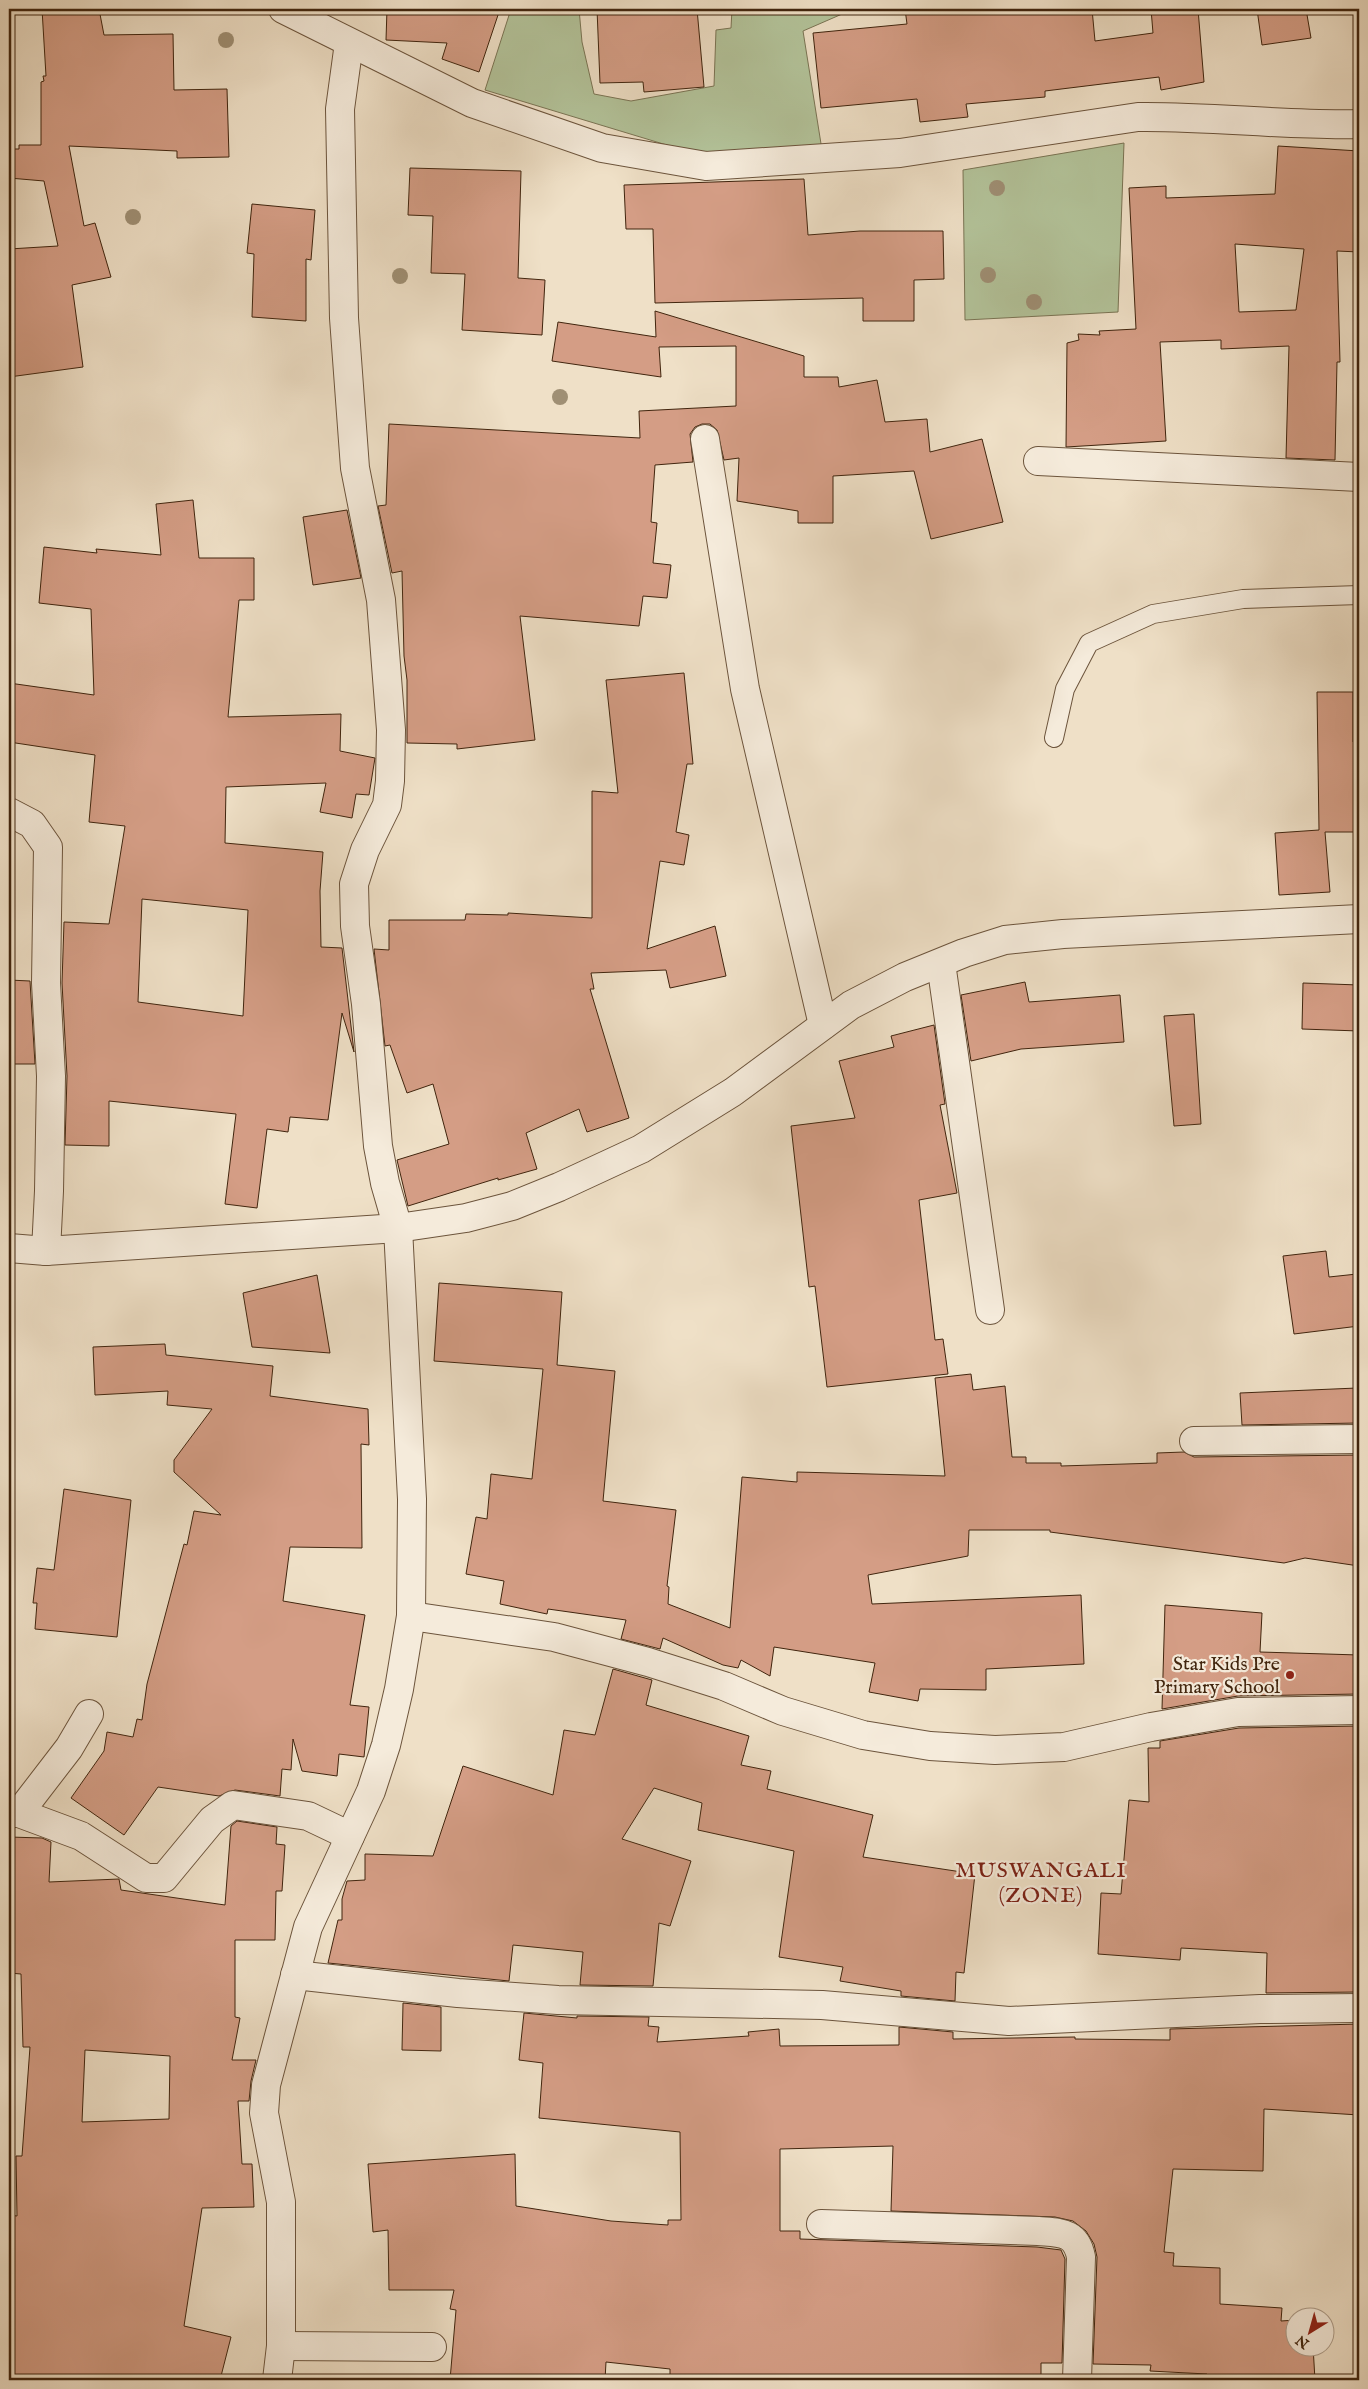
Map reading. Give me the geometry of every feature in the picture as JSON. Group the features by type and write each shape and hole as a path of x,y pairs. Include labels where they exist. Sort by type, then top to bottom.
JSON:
{"street":[{"path":"283,9 472,103 592,145 706,166 900,153 1138,117 1172,117 1310,126 1359,124"},
{"path":"277,2380 280,2346 280,2202 264,2113 266,2085 308,1927 371,1792 386,1745 399,1690 411,1616 412,1499 398,1228 385,1183 378,1146 368,1018 355,926 354,884 365,850 387,805 390,782 391,730 381,600 355,468 344,318 340,109 349,43"},
{"path":"705,440 745,689 823,1025"},
{"path":"1038,461 1359,478"},
{"path":"9,812 32,824 48,847 46,983 51,1076 46,1251"},
{"path":"9,1248 46,1251 398,1228 466,1218 512,1206 559,1187 641,1149 733,1092 851,1005 905,977 1005,940 1053,935 1359,919"},
{"path":"941,963 990,1310"},
{"path":"1194,1441 1359,1439"},
{"path":"411,1616 554,1637 648,1662 724,1686 783,1711 846,1729 930,1746 995,1750 1064,1747 1150,1727 1238,1712 1359,1710"},
{"path":"89,1714 69,1748 14,1813 81,1836 146,1878 164,1878 212,1820 233,1805 308,1816 350,1836"},
{"path":"295,1975 458,1993 558,2000 822,2005 1009,2021 1260,2009 1359,2008"},
{"path":"821,2224 1038,2231 1067,2235 1079,2246 1081,2257 1077,2380"},
{"path":"280,2346 432,2347"}],"lane":[{"path":"1054,738 1064,689 1089,643 1154,614 1243,599 1359,595"}],"green space":[{"path":"511,9 579,9 582,42 594,94 631,101 714,86 716,30 731,28 732,9 848,9 849,11 803,31 822,150 703,156 485,90"},
{"path":"1124,143 1118,312 965,320 963,170"}],"building":[{"path":"42,9 99,9 104,35 173,34 174,90 227,89 229,157 177,158 177,151 69,146 84,226 95,223 111,277 72,285 83,367 9,377 9,249 58,246 44,181 9,178 9,149 19,149 19,145 41,145 41,82 44,81 43,76 46,76"},
{"path":"387,9 458,11 459,9 500,9 479,72 442,59 447,43 386,40"},
{"path":"597,9 697,9 704,87 644,92 643,82 600,83"},
{"path":"905,9 1092,9 1095,41 1153,33 1151,9 1198,9 1204,82 1161,90 1159,77 1045,91 1045,97 966,104 968,117 920,122 917,99 821,108 813,33 907,24"},
{"path":"1257,9 1306,9 1311,38 1262,45"},
{"path":"1278,146 1359,151 1359,252 1337,251 1340,362 1337,362 1335,460 1286,458 1289,346 1221,349 1221,340 1160,342 1166,441 1066,447 1067,343 1079,340 1078,334 1100,335 1099,331 1136,329 1129,188 1166,186 1166,198 1275,194","holes":["1235,244 1304,249 1296,310 1239,312"]},
{"path":"410,168 521,171 518,278 545,280 542,335 462,330 465,274 431,273 433,216 408,215"},
{"path":"804,179 808,235 860,231 943,231 944,279 914,280 914,321 863,321 863,298 655,303 653,229 626,229 624,185"},
{"path":"252,204 315,210 311,260 306,259 306,321 252,317 254,254 247,253"},
{"path":"655,311 804,356 804,377 838,377 839,387 877,380 885,422 927,419 930,452 982,439 1003,522 931,539 914,471 833,476 833,523 798,523 798,511 737,501 739,458 724,460 717,430 710,424 702,424 695,427 690,434 693,462 655,465 651,522 657,523 653,563 671,565 667,598 643,596 639,626 520,616 535,740 457,749 457,744 407,743 407,680 404,656 402,571 392,573 378,506 386,505 389,424 640,438 639,411 736,406 736,346 659,347 661,377 552,361 558,322 656,337"},
{"path":"193,500 199,558 254,558 254,600 239,600 228,717 341,714 340,751 375,758 369,795 356,794 352,818 320,812 326,783 226,787 225,843 323,852 320,891 321,947 342,948 354,1052 342,1013 328,1120 290,1117 288,1132 267,1129 257,1208 225,1204 236,1114 109,1101 109,1146 65,1145 67,1076 62,983 64,922 109,924 125,826 89,822 95,755 9,742 9,683 94,695 91,609 39,603 44,547 97,553 96,549 161,555 156,504","holes":["142,899 248,910 243,1016 138,1002"]},
{"path":"347,510 361,578 313,585 303,517"},
{"path":"684,673 693,764 687,764 676,832 689,835 684,865 660,861 647,949 715,926 726,976 670,988 666,970 591,973 594,989 590,989 629,1118 587,1132 579,1109 526,1133 537,1169 498,1180 498,1178 408,1206 397,1160 449,1144 433,1084 407,1093 390,1045 385,1046 374,949 389,950 389,920 465,920 466,914 508,915 508,913 592,918 592,791 618,793 606,680"},
{"path":"1317,692 1353,692 1353,742 1359,742 1359,832 1325,832 1330,892 1279,895 1275,833 1319,830"},
{"path":"9,980 30,981 35,1064 9,1064"},
{"path":"1025,982 1029,1002 1120,995 1124,1042 1021,1049 971,1061 961,995"},
{"path":"1303,983 1359,985 1359,1031 1302,1029"},
{"path":"1194,1014 1201,1124 1174,1126 1164,1016"},
{"path":"934,1025 945,1104 940,1105 957,1193 919,1200 935,1340 943,1339 948,1374 827,1387 815,1286 809,1287 791,1126 855,1118 839,1061 894,1047 891,1036"},
{"path":"1326,1251 1329,1277 1357,1274 1359,1326 1294,1334 1283,1256"},
{"path":"317,1275 330,1353 252,1347 243,1293"},
{"path":"439,1283 562,1292 557,1365 615,1371 603,1501 676,1510 667,1586 669,1587 668,1604 730,1628 742,1477 797,1482 797,1472 945,1476 935,1378 971,1374 973,1390 1005,1386 1012,1457 1026,1457 1026,1463 1061,1463 1061,1466 1157,1463 1157,1453 1184,1452 1194,1457 1359,1455 1359,1566 1305,1558 1284,1563 1050,1532 1050,1530 969,1530 968,1556 868,1575 872,1604 1081,1595 1084,1664 986,1669 986,1690 920,1689 918,1701 869,1692 875,1663 774,1647 770,1676 741,1660 738,1668 723,1665 663,1638 660,1649 621,1639 626,1620 548,1609 547,1614 500,1604 504,1581 466,1574 476,1517 487,1519 491,1474 532,1479 543,1369 434,1361"},
{"path":"165,1344 166,1355 273,1366 270,1396 368,1409 369,1445 361,1444 362,1548 290,1547 283,1601 365,1615 350,1705 369,1707 364,1757 339,1754 337,1776 302,1771 293,1739 291,1770 282,1769 280,1796 235,1790 219,1796 158,1787 124,1835 71,1798 104,1751 107,1732 133,1737 137,1719 142,1720 147,1684 184,1544 187,1545 194,1511 221,1515 174,1472 174,1460 212,1409 167,1405 168,1391 95,1395 93,1347"},
{"path":"1357,1388 1359,1423 1242,1425 1240,1393"},
{"path":"64,1489 131,1500 117,1637 35,1629 37,1603 33,1603 37,1568 54,1570"},
{"path":"1165,1605 1262,1613 1260,1652 1359,1655 1359,1694 1238,1696 1162,1709"},
{"path":"613,1669 652,1680 646,1705 749,1736 741,1765 771,1771 767,1789 873,1815 863,1857 975,1874 964,1973 956,1972 955,2001 901,1996 901,1991 840,1981 843,1967 779,1957 794,1851 698,1830 702,1803 654,1788 622,1839 691,1861 670,1926 659,1923 653,1986 580,1985 583,1952 513,1945 509,1981 328,1963 338,1920 342,1920 342,1899 347,1881 365,1880 365,1854 433,1856 463,1766 553,1795 564,1730 595,1735"},
{"path":"1359,1726 1359,1992 1266,1993 1267,1953 1181,1948 1180,1960 1098,1954 1101,1893 1121,1894 1129,1800 1149,1802 1148,1748 1160,1748 1160,1741 1239,1728"},
{"path":"237,1821 277,1827 276,1844 285,1845 282,1891 276,1891 275,1940 235,1940 235,2017 240,2018 232,2060 256,2060 249,2101 238,2101 242,2164 252,2164 254,2207 202,2208 184,2326 231,2337 220,2380 9,2380 9,2215 17,2216 16,2156 22,2156 30,2047 23,2047 21,1974 9,1973 9,1837 42,1838 51,1842 49,1882 119,1879 121,1890 225,1905 231,1826","holes":["85,2050 170,2056 169,2119 82,2122"]},
{"path":"403,2003 441,2007 441,2051 402,2050"},
{"path":"524,2013 577,2018 577,2016 649,2017 648,2026 659,2027 657,2042 749,2036 748,2032 779,2029 780,2046 899,2045 899,2027 953,2032 953,2039 1075,2037 1075,2039 1170,2040 1170,2029 1359,2024 1359,2115 1264,2109 1263,2171 1173,2169 1164,2252 1174,2253 1173,2266 1220,2268 1220,2304 1282,2308 1281,2321 1286,2321 1286,2356 1314,2356 1315,2380 1207,2380 1207,2374 1150,2371 1151,2365 1093,2364 1097,2257 1094,2244 1086,2231 1073,2221 1055,2217 891,2211 893,2146 780,2149 780,2231 800,2231 800,2239 1037,2247 1061,2250 1065,2259 1062,2363 1041,2363 1041,2380 670,2380 670,2369 606,2362 605,2380 450,2380 456,2310 450,2309 454,2290 389,2290 388,2230 373,2232 368,2164 515,2154 516,2206 611,2221 668,2225 668,2220 681,2220 680,2132 539,2118 543,2063 519,2060"}],"place":[{"name":"Star Kids Pre Primary School","path":"1290,1675"}],"district":[{"name":"MUSWANGALI (ZONE)","path":"1041,1884"}]}
